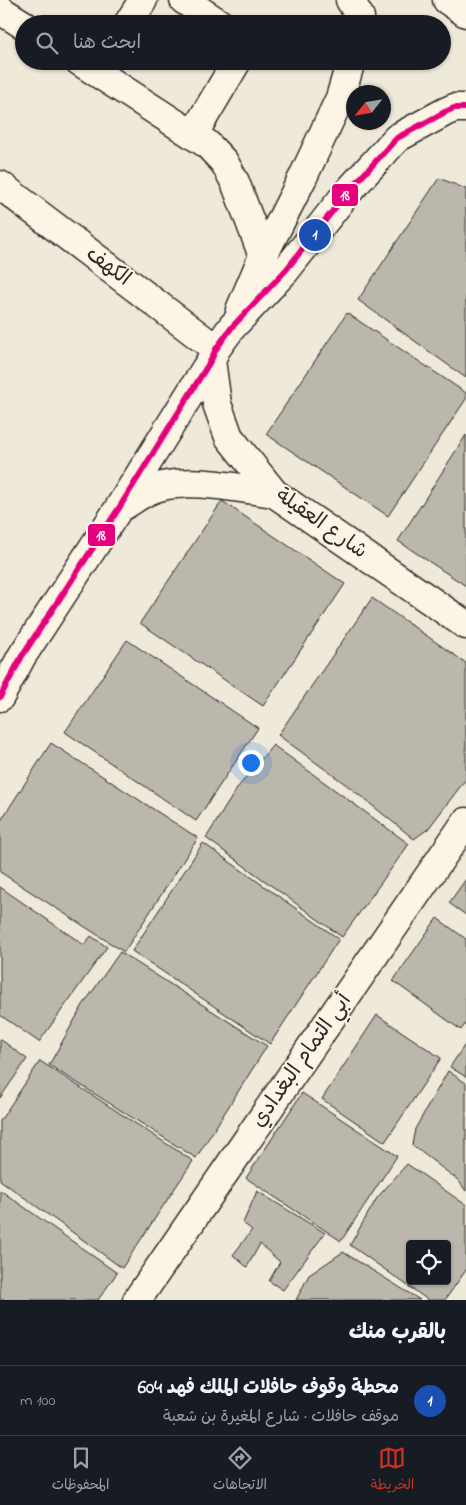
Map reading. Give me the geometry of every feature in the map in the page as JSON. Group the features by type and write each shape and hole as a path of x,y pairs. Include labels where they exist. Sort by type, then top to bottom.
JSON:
{"street":[{"path":"134,15 143,0"},
{"path":"184,0 206,15"},
{"path":"350,0 359,15"},
{"path":"447,0 466,13"},
{"path":"0,10 15,19"},
{"path":"100,70 206,144 224,162 235,182 262,256"},
{"path":"192,135 232,70"},
{"path":"0,697 22,656 119,508 232,327 262,256 303,177 340,98 348,70"},
{"path":"232,327 286,270 346,194 397,138 454,108 466,108"},
{"name":"الكهف","path":"0,185 214,355"},
{"name":"شارع العقيلة","path":"214,355 218,404 228,438 274,493 466,625"},
{"path":"119,508 149,490 172,485 203,484 274,493"},
{"path":"0,677 22,656"},
{"name":"أبي التمام البغدادي","path":"138,1300 466,822"}],"building":[{"path":"439,178 466,189 466,378 358,300"},
{"path":"347,313 466,393 466,399 388,516 266,434"},
{"path":"466,435 466,586 398,541"},
{"path":"222,501 345,584 263,706 140,623"},
{"path":"372,598 466,663 466,779 428,829 414,839 348,786 278,735"},
{"path":"127,640 258,728 196,821 65,732"},
{"path":"51,743 198,838 124,952 0,872 0,822"},
{"path":"273,745 409,844 342,937 206,838 238,787"},
{"path":"203,843 339,939 270,1044 132,951"},
{"path":"466,879 466,915 449,903"},
{"path":"0,887 84,945 91,936 107,947 39,1042 0,1015"},
{"path":"437,918 466,939 466,1023 461,1030 393,981"},
{"path":"120,952 267,1046 196,1158 49,1065 83,1005"},
{"path":"377,1015 441,1058 385,1142 322,1099"},
{"path":"0,1039 27,1059 0,1098"},
{"path":"466,1043 466,1077 450,1067"},
{"path":"40,1061 193,1161 122,1268 0,1180 0,1121"},
{"path":"448,1071 466,1083 466,1191 458,1180 412,1145 415,1129"},
{"path":"302,1093 397,1156 341,1241 246,1178"},
{"path":"407,1164 466,1205 466,1270 445,1300 428,1300 407,1285 451,1285 451,1240 406,1240 406,1284 350,1245 377,1198"},
{"path":"0,1190 117,1273 98,1300 0,1300"},
{"path":"257,1191 325,1233 283,1290 269,1281 280,1262 260,1244 247,1267 233,1255 252,1230 243,1223"},
{"path":"343,1252 420,1300 296,1300 309,1275"}],"transit line":[{"name":"18","path":"0,697 22,656 119,508 216,349 232,327 286,270 346,194 397,138 454,108 466,108"}],"place":[{"name":"محطة وقوف حافلات الملك فهد 604","path":"315,235"}]}
